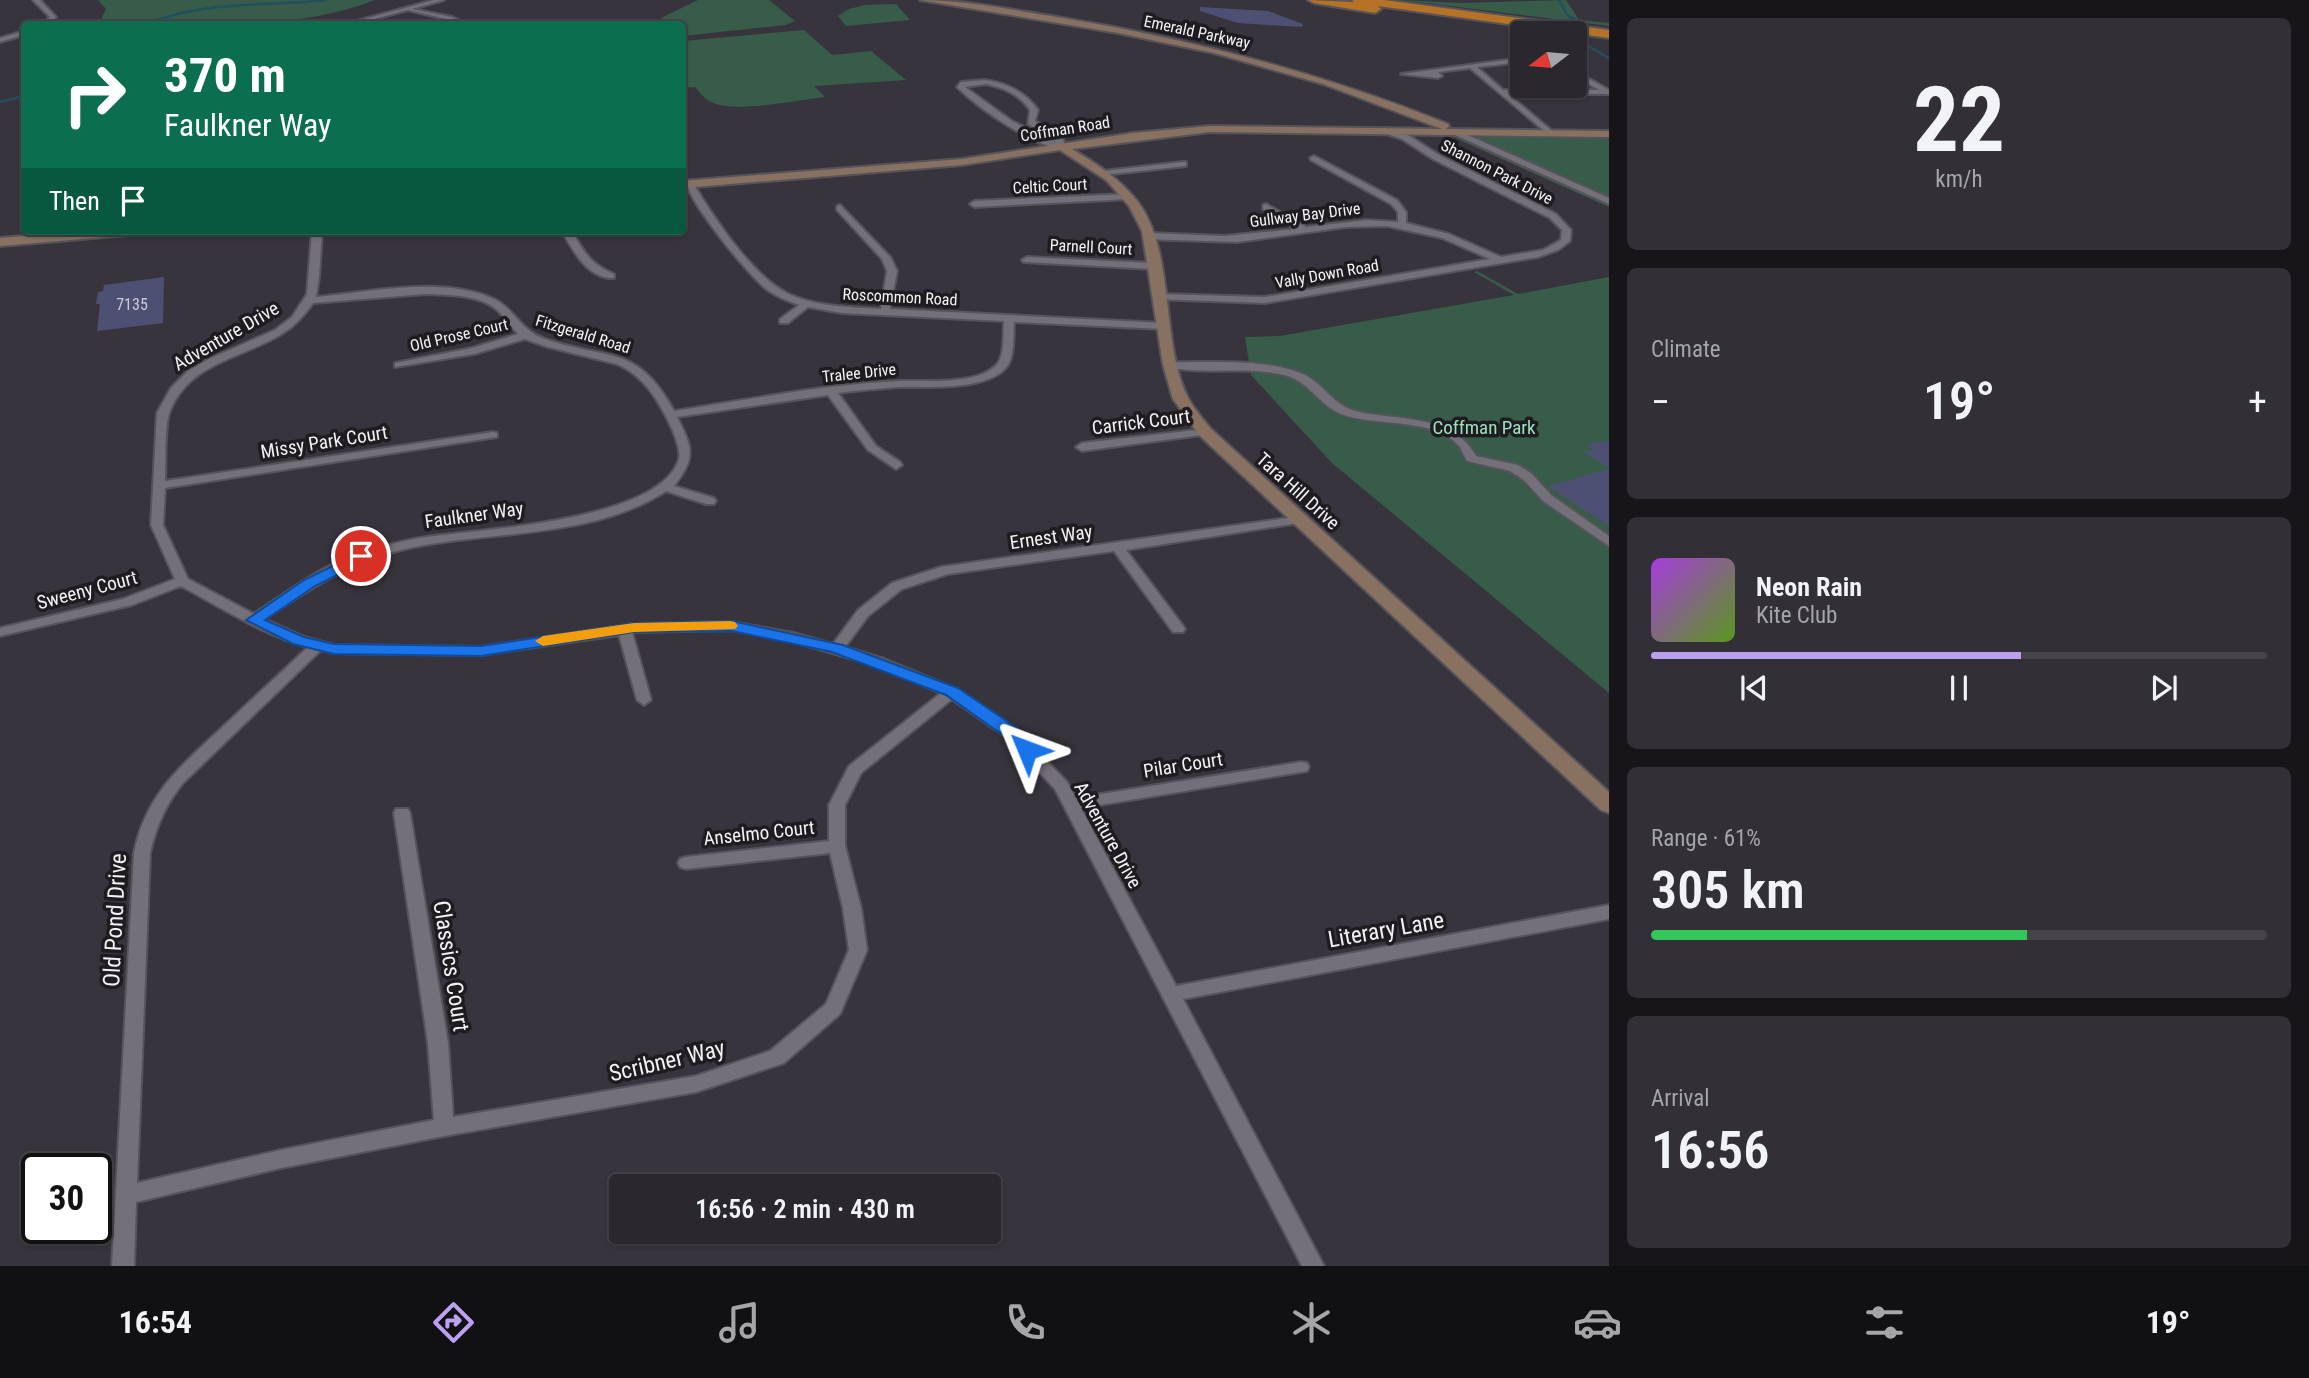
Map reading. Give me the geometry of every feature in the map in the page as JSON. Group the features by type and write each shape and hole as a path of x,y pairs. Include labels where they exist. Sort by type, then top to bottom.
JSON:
{"highway":[{"path":"1358,0 1521,21"},
{"path":"1391,0 1534,21"},
{"path":"1310,1 1510,28"},
{"path":"1310,1 1510,33"},
{"path":"1587,32 1605,36"},
{"path":"1587,37 1605,36"},
{"path":"1587,40 1605,36"}],"main road":[{"name":"Emerald Parkway","path":"930,0 1105,29 1232,55 1333,83 1454,131 1609,134"},
{"name":"Emerald Parkway","path":"952,0 1164,36 1264,58 1374,93 1422,113 1454,131"},
{"name":"Coffman Road","path":"686,185 937,164 1064,148 1133,136 1210,129 1454,131"},
{"name":"Tara Hill Drive","path":"1064,148 1103,173 1134,205 1147,236 1170,365 1181,400 1205,432 1609,805"},
{"path":"0,242 81,235"}],"street":[{"path":"36,0 49,10 53,18 50,21"},
{"path":"361,21 441,1"},
{"path":"408,10 457,21"},
{"path":"0,40 21,34"},
{"path":"1433,71 1510,61"},
{"path":"1471,66 1549,133"},
{"path":"1587,79 1608,92"},
{"path":"1031,122 1032,106 1001,84 985,82 961,86 1009,123 1044,142 1064,148"},
{"path":"1501,92 1608,92"},
{"path":"1009,123 1031,122 1059,139 1064,148"},
{"name":"Shannon Park Drive","path":"1384,130 1553,216 1566,229 1568,235 1559,247 1501,261"},
{"name":"Shannon Park Drive","path":"1414,143 1412,136 1427,131"},
{"path":"1454,131 1609,201"},
{"path":"1314,158 1394,202 1402,212 1402,224"},
{"path":"1103,173 1183,164"},
{"name":"Roscommon Road","path":"686,185 756,277 781,296 806,304 885,312 1163,326"},
{"name":"Celtic Court","path":"974,204 1127,197"},
{"path":"1266,207 1304,230"},
{"path":"840,208 886,258 892,271 885,312"},
{"name":"Gullway Bay Drive","path":"1147,236 1232,239 1361,223 1402,224 1455,237 1501,261"},
{"path":"310,300 317,235"},
{"path":"569,235 582,258 592,269 611,276"},
{"name":"Parnell Court","path":"1027,260 1153,266"},
{"name":"Vally Down Road","path":"1158,297 1265,300 1501,261"},
{"name":"Fitzgerald Road","path":"310,300 423,291 464,294 489,301 506,311 526,335 554,345 614,358 641,370 656,388 682,441 685,460 679,475 668,488"},
{"name":"Adventure Drive","path":"310,300 289,323 197,370 173,390 163,413 157,525 182,581 254,620 317,646 334,649 481,651 624,629 732,626 837,648 952,692 1010,732 1060,786 1313,1266"},
{"path":"784,321 806,304"},
{"name":"Tralee Drive","path":"670,415 831,391 899,384 959,383 987,375 1002,365 1007,353 1009,319"},
{"name":"Old Prose Court","path":"399,365 474,351 526,335"},
{"path":"1170,365 1280,372 1312,383 1338,408 1349,413 1412,422 1447,433 1470,452 1471,458 1514,468 1528,477 1547,498 1609,542"},
{"path":"831,391 872,448 896,465"},
{"name":"Carrick Court","path":"1082,447 1205,432"},
{"name":"Missy Park Court","path":"160,485 493,435"},
{"path":"668,488 710,501"},
{"name":"Faulkner Way","path":"254,620 309,583 361,556 421,541 609,513 643,502 668,488"},
{"name":"Ernest Way","path":"837,648 863,613 897,586 946,570 1118,548 1298,519"},
{"path":"1118,548 1178,629"},
{"name":"Sweeny Court","path":"0,632 127,602 182,581"},
{"path":"624,629 644,700"},
{"name":"Old Pond Drive","path":"123,1266 145,834 163,796 177,779 317,646"},
{"name":"Scribner Way","path":"127,1195 281,1159 444,1127 696,1084 777,1057 834,1009 858,950 852,908 837,846 836,805 855,770 952,692"},
{"name":"Pilar Court","path":"1071,804 1301,767"},
{"name":"Classics Court","path":"402,813 438,1043 444,1127"},
{"name":"Anselmo Court","path":"686,863 837,846"},
{"name":"Literary Lane","path":"1172,994 1609,912"}],"green space":[{"path":"98,0 375,0 342,11 282,21 100,21 106,9"},
{"path":"698,0 769,0 795,21 786,25 686,36 686,21 664,21 661,18"},
{"path":"1402,0 1460,3 1566,0 1579,20 1609,23 1609,26 1587,23 1587,21"},
{"path":"896,4 910,20 846,26 838,16 849,9 865,5"},
{"path":"804,30 832,55 871,51 906,80 814,86 825,97 769,105 726,106 712,103 695,87 686,88 686,41"},
{"path":"1436,131 1609,134 1609,207 1455,138"},
{"name":"Coffman Park","path":"1477,271 1518,294 1609,277 1609,693 1332,463 1251,375 1245,337 1280,336 1514,295 1474,272"}],"building":[{"path":"1200,7 1268,11 1303,24 1302,27 1238,23 1200,11"},
{"path":"164,277 163,323 97,331 100,304 96,304 98,292 103,291 104,285"},
{"path":"1609,440 1609,468 1584,452 1594,450 1586,445"},
{"path":"1609,469 1609,526 1548,486 1574,480 1572,479"}],"waterway":[{"path":"155,21 212,8 326,0"},
{"path":"1559,0 1568,16 1584,23 1585,44 1609,58"},
{"path":"0,102 21,97"}],"slow traffic":[{"path":"543,641 634,628 730,626"}],"route":[{"path":"361,556 309,583 254,620 299,640 334,649 481,651 634,628 732,626 837,648 952,692 1010,732 1027,750"}]}
